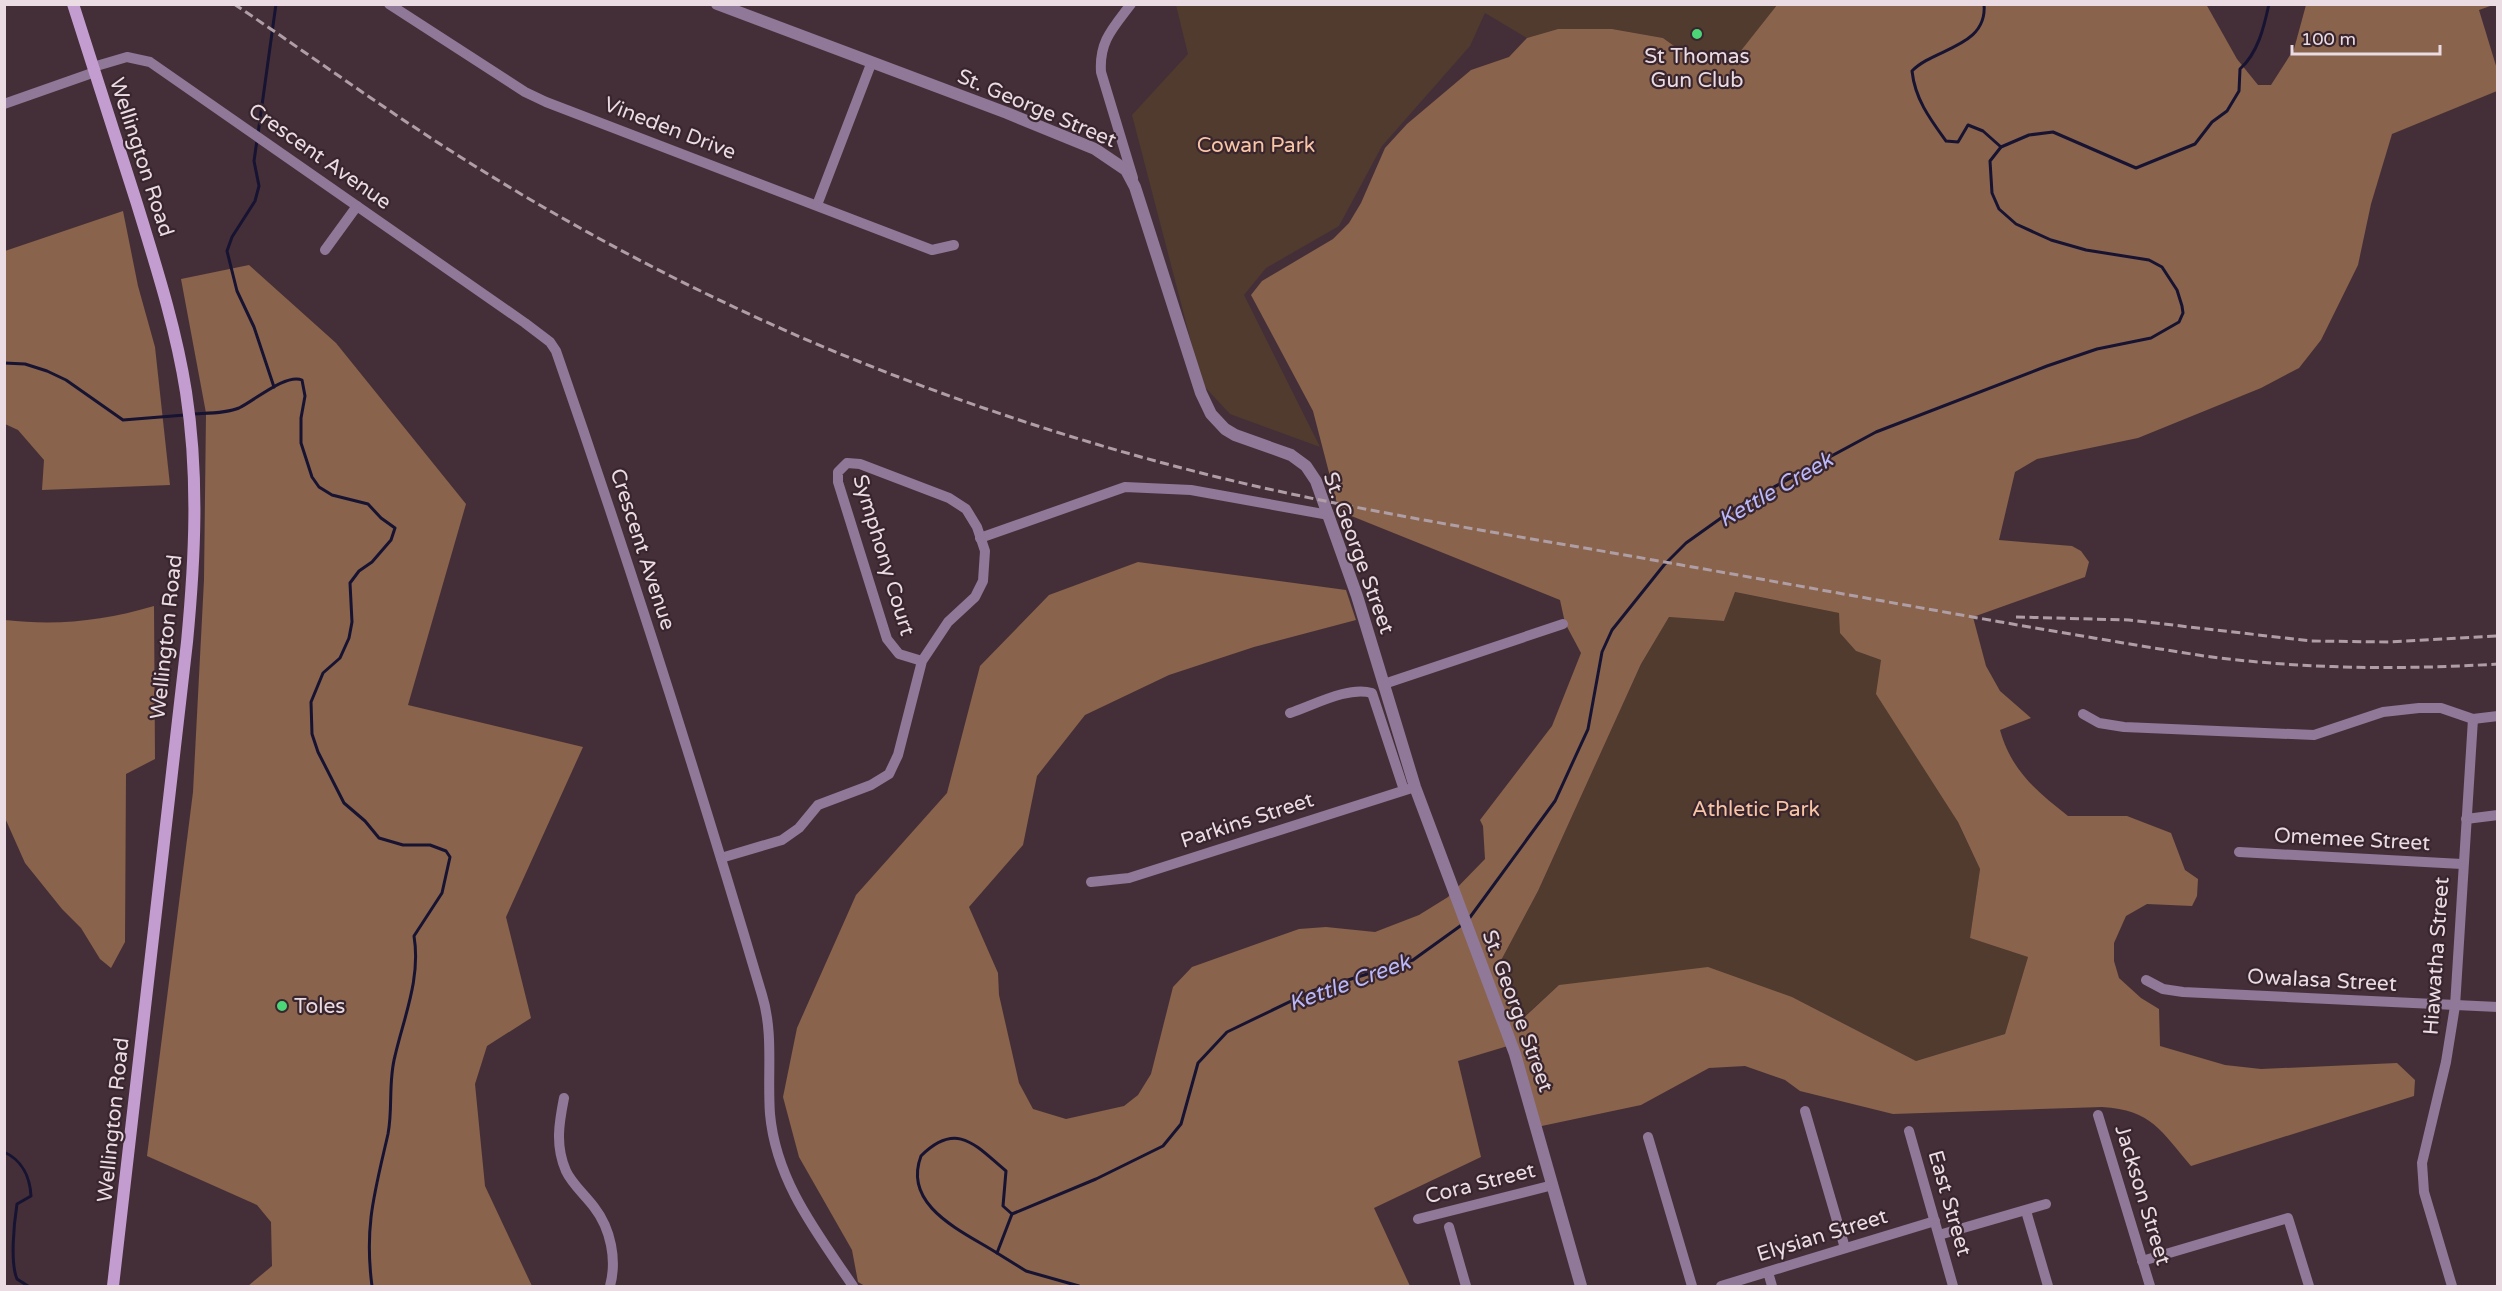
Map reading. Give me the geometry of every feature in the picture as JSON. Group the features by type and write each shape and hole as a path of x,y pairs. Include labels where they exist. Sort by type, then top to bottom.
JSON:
{"main road":[{"name":"Wellington Road","path":"73,4 161,282 175,336 189,414 195,503 194,572 187,642 114,1285"}],"street":[{"name":"St. George Street","path":"717,4 747,10 871,64 1007,113 1102,153 1126,170 1135,187 1201,393 1211,414 1235,435 1291,455 1303,463 1316,481 1384,684 1409,789 1479,957 1515,1054 1581,1287"},
{"path":"1131,4 1105,40 1100,58 1101,72 1135,187"},
{"name":"Vineden Drive","path":"392,5 518,87 546,102 932,250 954,244"},
{"name":"Crescent Avenue","path":"4,104 127,57 150,62 542,335 556,351 604,488 767,1011 770,1113 779,1156 794,1197 853,1287"},
{"path":"817,205 871,64"},
{"path":"325,250 357,206"},
{"name":"Symphony Court","path":"721,858 782,840 794,833 818,805 871,785 889,774 898,755 922,662 948,622 971,602 979,590 986,561 981,538 972,518 949,498 856,462 847,463 840,468 838,482 887,639 899,654 922,662"},
{"path":"981,538 1125,487 1191,490 1329,516"},
{"path":"1384,684 1563,624"},
{"path":"1290,713 1362,690 1372,693 1409,789"},
{"path":"2083,714 2099,723 2124,727 2298,735 2329,731 2383,712 2400,709 2440,708 2472,719 2498,716"},
{"name":"Hiawatha Street","path":"2452,1287 2424,1192 2422,1163 2446,1062 2456,1006 2462,864 2472,719"},
{"name":"Parkins Street","path":"1091,882 1129,878 1409,789"},
{"path":"2466,819 2498,815"},
{"name":"Omemee Street","path":"2240,852 2462,864"},
{"name":"Owalasa Street","path":"2146,980 2163,988 2183,992 2498,1007"},
{"path":"564,1098 559,1127 560,1150 568,1175 598,1212 605,1226 612,1251 610,1287"},
{"path":"1805,1111 1845,1248"},
{"name":"Jackson Street","path":"2098,1115 2150,1287"},
{"name":"East Street","path":"1909,1131 1953,1287"},
{"path":"1648,1137 1692,1287"},
{"name":"Cora Street","path":"1418,1219 1552,1185"},
{"path":"1939,1235 2046,1204"},
{"path":"2026,1211 2048,1287"},
{"path":"2142,1262 2288,1218 2309,1287"},
{"name":"Elysian Street","path":"1721,1287 1935,1221"},
{"path":"1449,1227 1466,1287"},
{"path":"1768,1272 1772,1287"}],"green space":[{"name":"Cowan Park","path":"1176,5 1777,5 1737,57 1699,64 1663,38 1612,29 1558,29 1527,38 1485,13 1470,46 1382,146 1339,226 1266,268 1244,295 1320,447 1230,414 1202,384 1132,115 1188,54"},
{"name":"Athletic Park","path":"1734,592 1839,613 1856,651 1881,660 1980,869 1970,938 2028,957 2005,1034 1916,1061 1792,997 1559,985 1517,1023 1497,968 1538,891 1641,664 1669,617 1724,621"}],"shaded area":[{"path":"2206,4 2237,59 2258,85 2271,85 2294,49 2306,5 2493,5 2479,10 2497,69 2497,91 2392,134 2371,204 2358,265 2321,340 2299,368 2261,388 2138,438 2037,459 2015,472 1999,540 2072,546 2081,551 2089,562 2085,577 1973,617 1986,666 2000,691 2031,718 2000,730 2011,758 2026,779 2068,816 2127,816 2171,833 2185,870 2198,879 2197,896 2192,906 2147,904 2126,916 2114,943 2114,961 2119,978 2141,998 2159,1009 2160,1046 2225,1065 2261,1069 2397,1063 2415,1080 2414,1096 2191,1166 2154,1124 2133,1113 2119,1109 2102,1107 1893,1114 1800,1091 1785,1080 1745,1066 1709,1068 1641,1105 1537,1127 1511,1045 1458,1061 1481,1157 1374,1208 1410,1286 865,1286 858,1282 852,1250 799,1157 783,1097 797,1028 856,895 947,793 980,666 1049,595 1138,562 1346,590 1356,620 1254,647 1169,675 1085,715 1037,776 1023,845 969,907 998,973 999,995 1019,1083 1033,1109 1066,1119 1124,1106 1138,1095 1151,1074 1173,987 1192,967 1299,929 1326,927 1375,932 1419,915 1448,897 1485,859 1483,826 1480,820 1552,726 1581,653 1565,623 1560,600 1339,511 1313,411 1251,295 1262,281 1333,239 1349,223 1361,203 1385,148 1407,124 1471,70 1509,57 1527,38 1558,29 1612,29 1663,38 1699,64 1736,57 1777,5","holes":["1735,592 1839,613 1840,633 1856,651 1881,660 1876,694 1958,822 1980,869 1970,938 2028,957 2005,1034 1916,1061 1792,997 1708,967 1559,985 1518,1023 1497,968 1538,891 1641,664 1669,617 1724,621"]},
{"path":"123,211 138,286 155,347 170,485 42,490 44,460 18,430 5,424 5,251"},
{"path":"249,265 336,343 466,504 408,705 583,747 506,917 531,1018 487,1046 475,1084 485,1186 532,1286 248,1286 272,1266 271,1222 257,1205 147,1156 193,792 204,580 206,413 181,279"},
{"path":"154,606 155,759 126,774 125,942 111,968 100,959 81,928 62,909 25,863 5,818 5,620 80,621"}],"waterway":[{"path":"258,134 276,4"},
{"path":"1984,4 1983,18 1978,29 1969,38 1922,63 1912,71 1920,100 1946,141 1958,142 1968,125 1983,131 2001,147"},
{"name":"Kettle Creek","path":"1468,920 1555,801 1588,729 1602,652 1612,630 1664,565 1686,543 1735,508 1876,432 2047,366 2097,349 2151,338 2179,322 2183,313 2182,306 2177,290 2162,267 2149,260 2086,250 2051,240 2016,224 1999,209 1992,193 1990,161 2001,147 2029,135 2053,132 2136,168 2195,144 2212,122 2227,111 2239,91 2240,69 2256,47 2269,4"},
{"path":"257,140 254,161 259,186 255,201 232,237 227,251 237,291 254,327 274,387"},
{"path":"4,363 25,364 66,380 123,420 185,415"},
{"path":"191,414 233,410 288,380 302,380 305,396 301,418 301,443 312,477 319,487 332,495 368,504 381,518 395,528 391,540 350,583 352,622 349,638 340,658 323,673 311,702 312,734 318,752 344,803 365,821 379,838 403,845 430,845 446,851 450,857 442,893 414,936 416,952 413,982 393,1066 388,1134 372,1209 369,1245 372,1286"},
{"name":"Kettle Creek","path":"1079,1286 1026,1271 997,1253 1012,1214 1096,1179 1163,1146 1181,1124 1198,1063 1227,1032 1312,991 1413,960 1463,924"},
{"name":"Kettle Creek","path":"997,1253 953,1226 927,1203 920,1189 917,1174 921,1156 934,1145 945,1140 956,1138 975,1146 1006,1171 1003,1206 1012,1214"},
{"path":"4,1152 20,1164 27,1176 30,1189 31,1196 17,1204 13,1243 17,1279 28,1286"}],"railway":[{"path":"234,4 462,158 550,211 686,284 826,348 922,386 1068,436 1217,477 1380,512 2204,656 2314,666 2424,667 2498,664"},
{"path":"2016,617 2129,620 2311,641 2389,642 2498,636"}],"place":[{"name":"St Thomas Gun Club","path":"1697,34"},
{"name":"Toles","path":"282,1006"}]}
